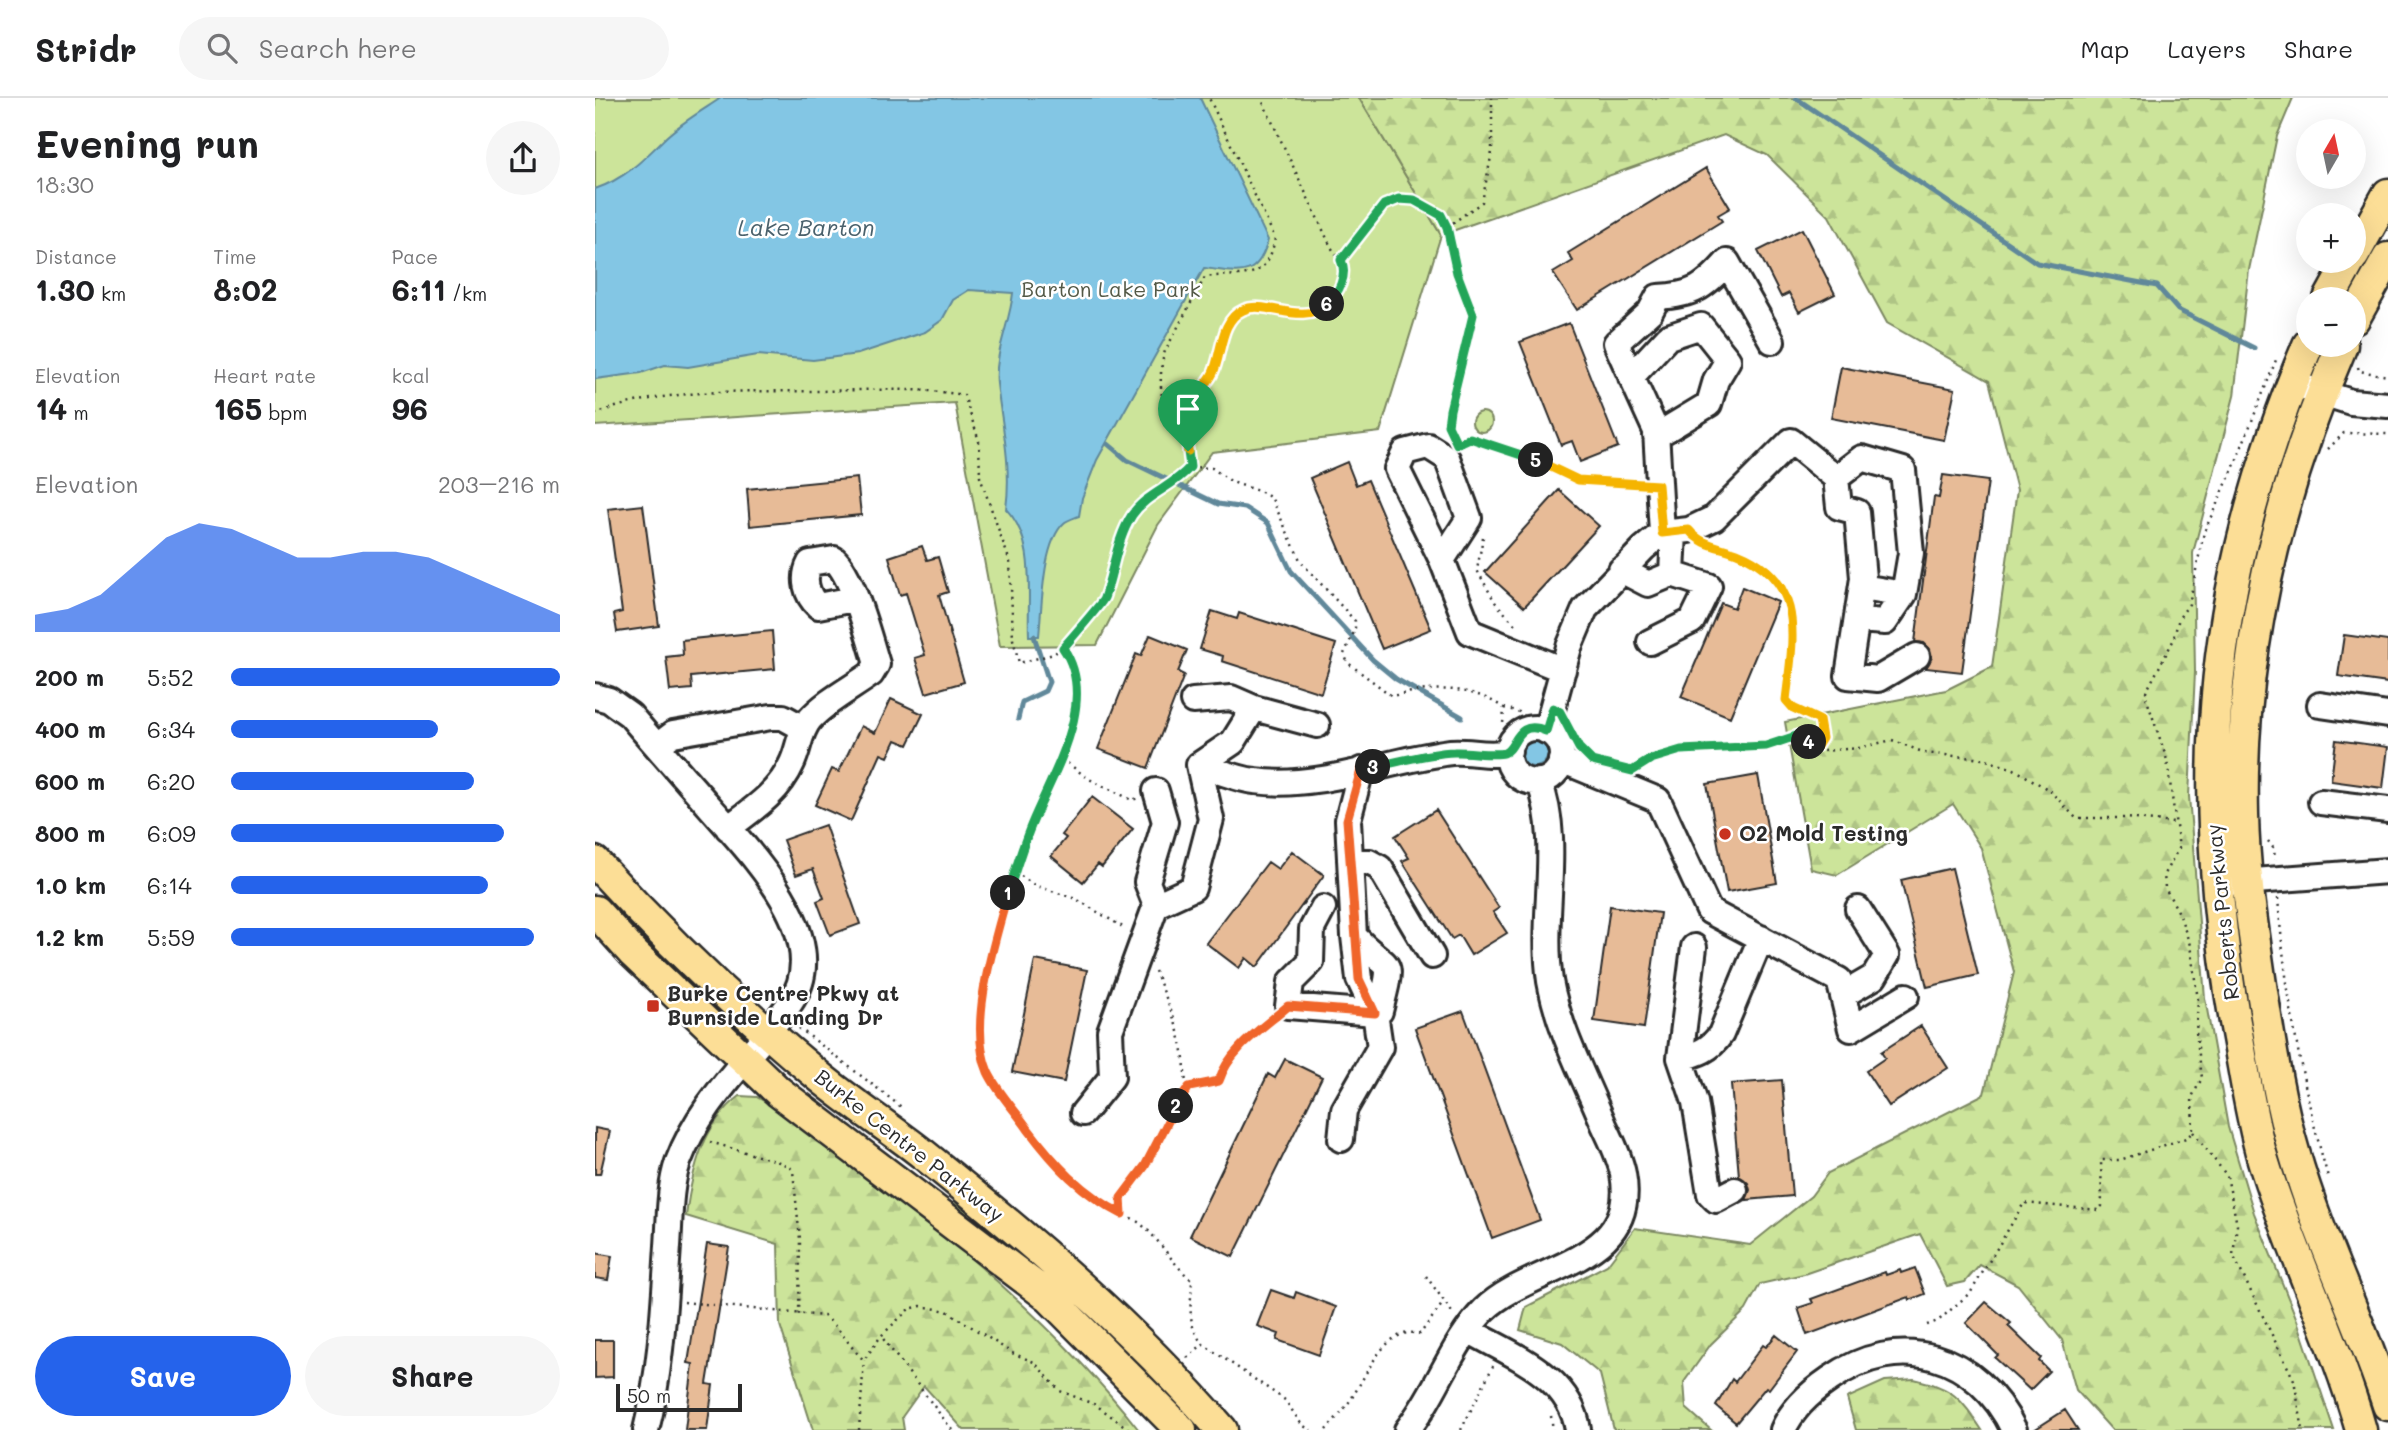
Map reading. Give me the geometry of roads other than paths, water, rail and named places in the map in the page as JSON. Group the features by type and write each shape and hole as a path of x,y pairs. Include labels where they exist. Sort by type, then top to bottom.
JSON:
{"main road":[{"path":"2366,233 2388,194"},
{"path":"2366,298 2388,258"},
{"name":"Roberts Parkway","path":"2303,357 2255,487 2239,548 2218,668 2212,759 2215,885 2227,973 2262,1157 2281,1216 2349,1386 2361,1430"},
{"name":"Roberts Parkway","path":"2345,357 2322,394 2306,433 2278,522 2249,671 2243,814 2247,881 2277,1078 2294,1151 2388,1405"},
{"name":"Burke Centre Parkway","path":"595,862 767,1033 921,1153 1099,1303 1170,1369 1222,1430"},
{"name":"Burke Centre Parkway","path":"595,912 633,953 779,1092 1049,1297 1181,1430"}],"street":[{"path":"1672,574 1675,531 1658,485 1656,436 1616,343 1650,312 1658,297 1681,295 1706,285 1727,262 1772,341"},
{"path":"1631,377 1668,337 1701,326 1728,360 1716,380 1709,404 1656,436"},
{"path":"2292,382 2351,402 2388,405"},
{"path":"1570,754 1553,774 1539,781 1531,781 1516,774 1509,759 1531,731 1563,670 1585,609 1621,570 1675,531 1714,518 1791,442 1836,478 1839,507 1857,513 1862,587 1848,676 1878,679 1917,656"},
{"path":"1836,478 1861,458 1903,470 1911,553 1904,594 1885,622 1857,620"},
{"path":"1442,560 1470,632 1563,670"},
{"path":"1621,570 1648,584 1672,574 1709,586 1692,621 1650,642"},
{"path":"1862,587 1904,594"},
{"path":"727,828 763,802 780,784 792,764 803,729 812,717 871,674 877,664 854,598"},
{"path":"595,696 622,708 776,887 798,930 801,947 802,965 793,999 698,1118 677,1166 669,1223 653,1400 646,1430"},
{"path":"1193,701 1231,698 1254,708 1317,725"},
{"path":"2320,705 2388,715"},
{"path":"1199,765 1233,742 1254,708"},
{"path":"657,746 673,734 771,718 783,717 803,729"},
{"path":"1531,731 1560,744 1570,754 1658,800 1709,911 1839,980 1851,1029 1906,996"},
{"path":"1199,765 1254,781 1317,779 1452,752 1501,754 1531,731"},
{"path":"1156,905 1193,888 1211,819 1199,765"},
{"path":"1341,1139 1344,1110 1380,1047 1375,1013 1359,979 1347,820 1361,770"},
{"path":"1407,1430 1468,1330 1503,1295 1535,1276 1591,1253 1615,1226 1624,1194 1621,1165 1564,1029 1551,981 1547,942 1549,854 1546,799 1539,781"},
{"path":"1083,1113 1112,1077 1110,1031 1156,905 1147,883 1165,822 1156,791"},
{"path":"2321,802 2388,810"},
{"path":"1350,860 1369,862 1380,868 1432,956"},
{"path":"2215,885 2388,871"},
{"path":"1323,908 1312,929 1311,962 1291,982 1288,1006 1375,1013"},
{"path":"1843,995 1874,977 1887,955 1858,909"},
{"path":"1680,1058 1701,1053 1714,1045 1761,938"},
{"path":"1694,947 1680,1058 1695,1102 1710,1194 1716,1200 1735,1190"},
{"path":"1468,1330 1553,1380 1568,1396 1578,1430"},
{"path":"1783,1430 1789,1417 1819,1387 1850,1365 1884,1354 1922,1354 1957,1364 1986,1388 2014,1430"}],"water":[{"name":"Lake Barton","path":"721,98 1200,98 1268,240 1258,262 1252,268 1236,272 1204,268 1097,460 1082,498 1079,516 1065,522 1051,545 1044,576 1039,636 1029,636 1026,552 1016,522 1006,509 1007,462 997,372 1013,293 969,290 953,300 942,320 925,332 858,354 813,360 758,355 688,367 665,365 641,373 595,379 595,189 625,174 679,126"},
{"path":"1534,739 1544,743 1548,753 1544,763 1534,767 1524,763 1520,753 1524,743"}],"waterway":[{"path":"1796,98 2037,263 2157,286 2178,310 2254,348"},
{"path":"1108,444 1127,460 1218,504 1245,508 1268,523 1291,571 1373,660 1396,679 1462,717"},
{"path":"1018,719 1022,702 1045,691 1049,682 1034,636"}],"place":[{"name":"O2 Mold Testing","path":"1725,834"},
{"name":"Burke Centre Pkwy at Burnside Landing Dr","path":"653,1006"}],"park label":[{"name":"Barton Lake Park","path":"1111,290"}]}
